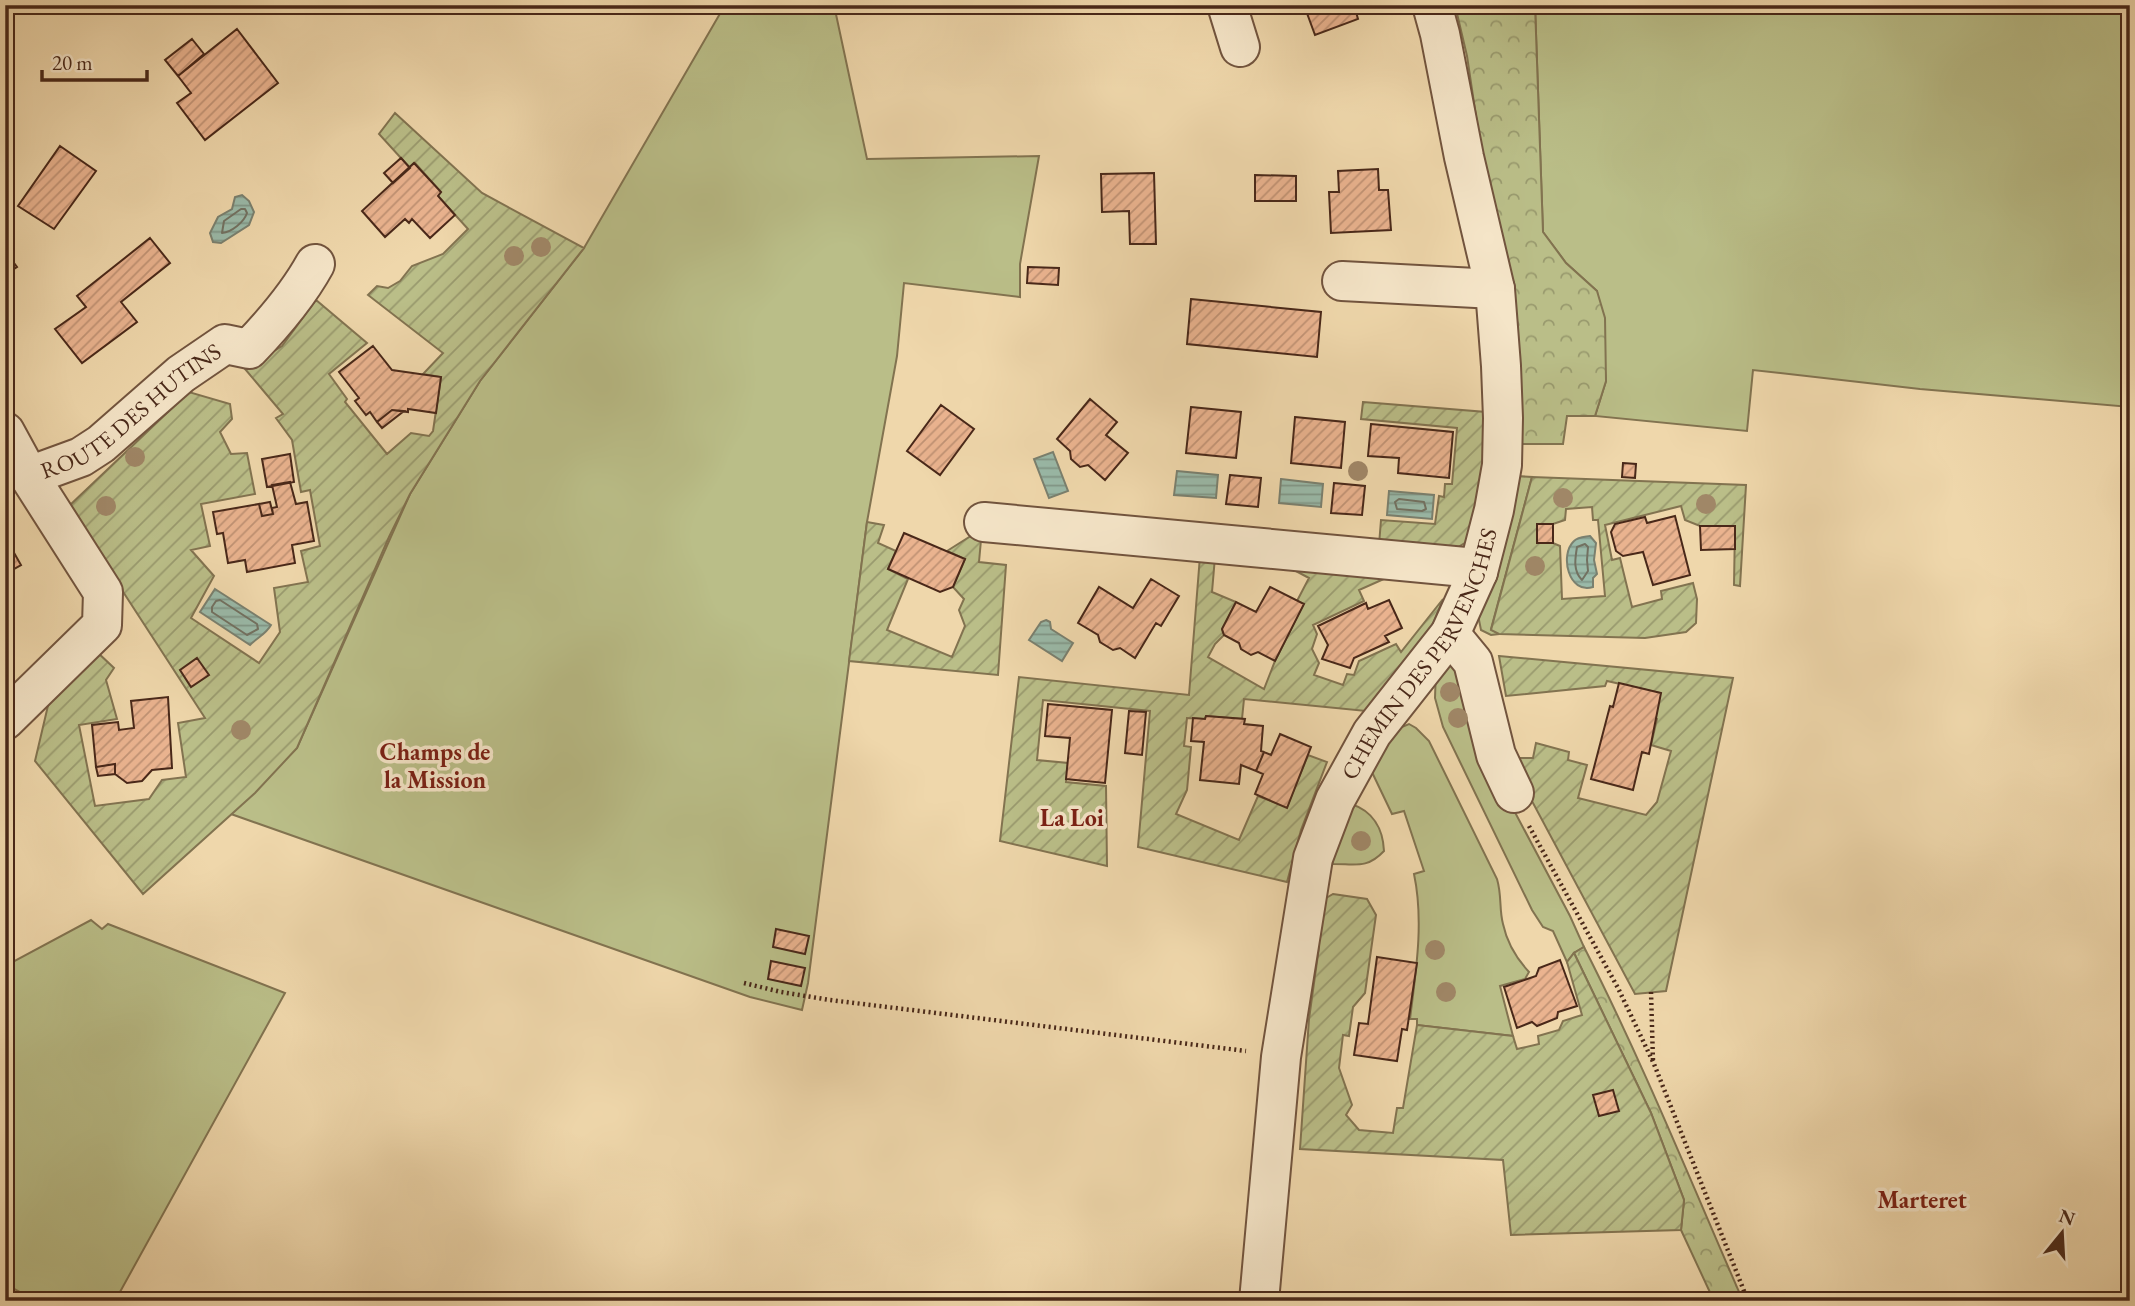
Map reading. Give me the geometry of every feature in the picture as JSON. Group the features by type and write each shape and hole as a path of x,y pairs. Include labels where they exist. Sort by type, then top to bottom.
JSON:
{"street":[{"path":"1227,5 1240,47"},
{"name":"CHEMIN DES PERVENCHES","path":"1259,1301 1281,1057 1309,874 1335,800 1373,733 1450,634 1478,572 1502,465 1502,366 1494,289 1432,5"},
{"name":"ROUTE DES HUTINS","path":"29,477 91,451 181,374 225,344 250,349 270,328 308,278 315,264"},
{"path":"1342,281 1494,289"},
{"name":"ROUTE DES HUTINS","path":"5,432 29,477 103,592 102,625 5,720"},
{"path":"984,522 1369,557 1465,567 1478,572"},
{"path":"1450,634 1473,662 1496,755 1514,793"}],"path":[{"path":"1514,793 1530,829 1618,988 1654,1064 1748,1301"},
{"path":"744,983 830,1000 1281,1057"},
{"path":"1651,992 1654,1064"}],"green space":[{"path":"725,5 834,5 867,159 1039,156 1020,264 1020,297 904,283 897,356 867,522 808,983 802,1010 750,997 231,814 297,748 410,494 480,381 584,248"},
{"path":"1455,5 1535,5 1543,232 1566,263 1597,291 1605,318 1606,381 1595,416 1567,416 1563,444 1519,444 1517,323 1481,150 1467,56"},
{"path":"1535,5 2130,5 2130,407 1920,389 1753,370 1747,431 1595,416 1606,381 1597,291 1566,263 1543,232"},
{"path":"395,113 482,193 584,248 480,381 410,494 297,748 255,793 143,894 35,761 50,697 97,652 114,668 106,680 117,719 79,725 95,806 149,799 162,780 186,777 178,723 205,718 68,507 189,392 230,404 232,419 220,432 231,454 247,453 255,494 201,504 210,546 191,550 214,576 191,618 259,663 280,632 274,588 308,582 301,551 320,546 310,490 301,492 292,440 276,418 283,414 245,369 282,346 316,300 367,343 329,374 347,399 345,402 387,454 411,433 429,436 433,431 441,377 423,374 443,353 368,295 377,286 388,288 400,281 412,266 443,254 468,229 438,196 441,192 415,163 410,168 379,134"},
{"path":"1363,402 1486,412 1482,477 1468,541 1450,552 1379,545 1381,520 1435,524 1439,496 1444,497 1445,484 1452,484 1457,428 1361,419"},
{"path":"1516,476 1532,477 1491,629 1499,634 1491,635 1481,630 1478,615"},
{"path":"1532,477 1746,485 1740,586 1734,585 1735,526 1700,526 1685,520 1681,506 1605,525 1612,560 1620,558 1632,607 1662,599 1661,591 1693,583 1697,599 1696,623 1686,632 1645,638 1499,634 1491,630","holes":["1592,507 1593,520 1598,520 1605,596 1562,599 1560,546 1537,543 1537,524 1553,524 1565,520 1566,509"]},
{"path":"867,522 884,525 878,543 896,551 888,569 908,579 887,630 952,657 965,626 959,610 964,599 953,587 965,559 947,551 982,529 979,562 1006,565 998,675 849,661"},
{"path":"1200,556 1215,557 1212,592 1236,602 1222,629 1224,635 1208,657 1264,689 1303,605 1297,601 1309,578 1279,562 1395,574 1359,590 1364,601 1313,625 1317,634 1312,649 1319,663 1314,675 1343,685 1347,674 1354,675 1359,661 1396,644 1401,652 1443,599 1427,639 1366,711 1244,699 1242,719 1206,716 1205,719 1187,718 1184,746 1191,747 1187,790 1176,814 1239,840 1258,796 1287,807 1308,755 1327,762 1301,830 1287,882 1138,847 1150,711 1043,700 1037,760 1068,763 1066,782 1106,786 1107,866 1000,841 1019,677 1189,695"},
{"path":"1499,656 1733,678 1666,991 1635,994 1509,758 1533,758 1536,743 1569,752 1568,760 1587,765 1578,798 1646,815 1657,802 1671,751 1651,745 1660,693 1607,681 1605,686 1506,696"},
{"path":"1452,662 1491,767 1584,947 1574,953 1567,962 1553,931 1543,927 1532,910 1443,727 1435,698 1436,669"},
{"path":"1409,724 1429,741 1497,879 1507,938 1516,956 1529,972 1525,979 1500,986 1513,1036 1417,1025 1417,1019 1410,1019 1419,928 1414,874 1424,871 1404,811 1392,814 1370,768 1397,729"},
{"path":"1351,804 1371,816 1382,835 1384,851 1366,863 1333,864 1331,858"},
{"path":"1333,894 1367,899 1376,915 1365,993 1353,1007 1349,1036 1343,1035 1339,1068 1352,1105 1346,1115 1359,1130 1393,1133 1397,1108 1403,1108 1417,1025 1513,1036 1517,1049 1539,1044 1538,1036 1559,1030 1563,1021 1582,1015 1567,962 1574,953 1651,1113 1684,1200 1681,1230 1511,1235 1503,1160 1300,1149 1309,1019 1319,947 1310,945 1316,904"},
{"path":"91,920 102,929 108,924 285,993 115,1301 36,1301 5,1284 5,966"},
{"path":"1584,947 1647,1079 1743,1301 1714,1301 1681,1230 1684,1200 1651,1113 1574,953"}],"water":[{"path":"242,195 249,201 254,212 249,225 221,243 213,242 210,233 218,217 232,209 235,197"},
{"path":"1053,452 1068,491 1049,498 1034,459"},
{"path":"1177,471 1218,475 1216,498 1174,495"},
{"path":"1281,479 1323,484 1321,507 1279,503"},
{"path":"1389,491 1434,495 1432,519 1387,515"},
{"path":"1590,536 1596,543 1594,560 1597,574 1593,578 1593,587 1585,588 1572,580 1567,555 1574,541"},
{"path":"215,589 271,625 269,628 250,645 200,612"},
{"path":"1041,622 1050,622 1051,629 1073,643 1062,661 1029,640"}],"building":[{"path":"1304,5 1354,5 1358,19 1315,35"},
{"path":"237,29 278,83 205,140 177,103 191,93 178,76"},
{"path":"192,39 204,54 178,76 165,60"},
{"path":"60,146 96,171 54,229 18,206"},
{"path":"401,158 410,168 393,183 384,173"},
{"path":"414,163 441,192 438,196 455,215 430,238 412,219 409,223 405,219 385,237 362,211"},
{"path":"1378,169 1379,190 1388,190 1391,230 1331,233 1329,192 1339,192 1338,171"},
{"path":"1154,173 1156,244 1130,244 1129,211 1102,212 1101,174"},
{"path":"1255,175 1296,176 1296,201 1255,201"},
{"path":"150,238 170,263 121,302 137,322 82,363 55,329 86,307 77,296"},
{"path":"5,251 17,267 5,275"},
{"path":"1028,267 1059,268 1058,285 1027,283"},
{"path":"1191,299 1321,312 1317,357 1187,344"},
{"path":"373,346 392,370 441,377 436,413 392,410 377,422 370,412 366,415 355,401 359,398 339,372"},
{"path":"1090,399 1117,422 1106,435 1128,453 1105,480 1088,465 1080,467 1071,459 1070,451 1057,439"},
{"path":"941,405 974,429 940,475 907,451"},
{"path":"1191,407 1241,412 1236,458 1186,453"},
{"path":"392,410 404,411 382,428 377,422"},
{"path":"1295,417 1345,422 1341,468 1291,463"},
{"path":"1371,424 1453,432 1449,478 1398,473 1399,458 1368,456"},
{"path":"290,454 294,482 267,487 262,459"},
{"path":"1623,463 1636,464 1635,478 1622,477"},
{"path":"1230,475 1261,478 1258,507 1226,504"},
{"path":"290,482 296,504 307,502 314,541 292,545 295,563 247,572 245,560 228,563 223,533 217,534 213,512 259,504 262,516 273,514 272,508 277,507 272,485"},
{"path":"1334,483 1365,486 1362,515 1331,513"},
{"path":"270,502 273,514 262,516 259,504"},
{"path":"1675,516 1690,575 1653,585 1643,552 1623,556 1616,551 1611,532 1615,524 1645,517 1647,523"},
{"path":"1537,524 1553,524 1553,543 1537,543"},
{"path":"1700,526 1735,526 1735,549 1701,550"},
{"path":"904,533 965,559 953,587 940,592 888,569"},
{"path":"13,551 21,565 5,574 5,555"},
{"path":"1151,579 1179,596 1161,626 1156,623 1135,658 1120,648 1113,650 1100,642 1098,635 1078,623 1099,587 1133,608"},
{"path":"1270,587 1304,604 1275,661 1258,652 1251,655 1241,649 1239,643 1224,635 1222,629 1236,602 1256,612"},
{"path":"1389,600 1402,628 1385,636 1389,642 1354,658 1350,668 1322,659 1328,645 1318,626 1366,603 1368,609"},
{"path":"197,658 209,675 191,687 180,670"},
{"path":"1619,683 1661,693 1649,754 1642,752 1633,790 1591,779 1610,706 1613,707"},
{"path":"168,697 172,768 152,770 142,781 127,783 115,774 115,764 96,767 92,725 118,722 119,730 134,728 131,701"},
{"path":"1048,704 1112,710 1105,783 1066,779 1070,738 1045,736"},
{"path":"1129,711 1146,712 1142,755 1125,753"},
{"path":"1206,716 1245,719 1244,724 1263,726 1261,751 1264,752 1256,771 1241,765 1239,784 1200,780 1204,742 1191,741 1193,718 1205,719"},
{"path":"1280,734 1311,747 1287,808 1255,794 1263,774 1256,771 1264,752 1271,755"},
{"path":"115,764 115,774 98,776 96,767"},
{"path":"5,812 12,812 11,860 5,860"},
{"path":"776,929 809,936 805,954 773,947"},
{"path":"1377,957 1417,963 1407,1030 1402,1029 1397,1061 1354,1055 1359,1023 1368,1024"},
{"path":"1560,960 1577,1006 1558,1012 1557,1018 1537,1026 1532,1022 1517,1028 1504,987 1536,976 1539,968"},
{"path":"771,961 805,968 801,986 768,979"},
{"path":"1613,1090 1619,1111 1599,1116 1593,1095"}],"district":[{"name":"Champs de la Mission","path":"435,766"},
{"name":"La Loi","path":"1072,818"},
{"name":"Marteret","path":"1922,1200"}]}
